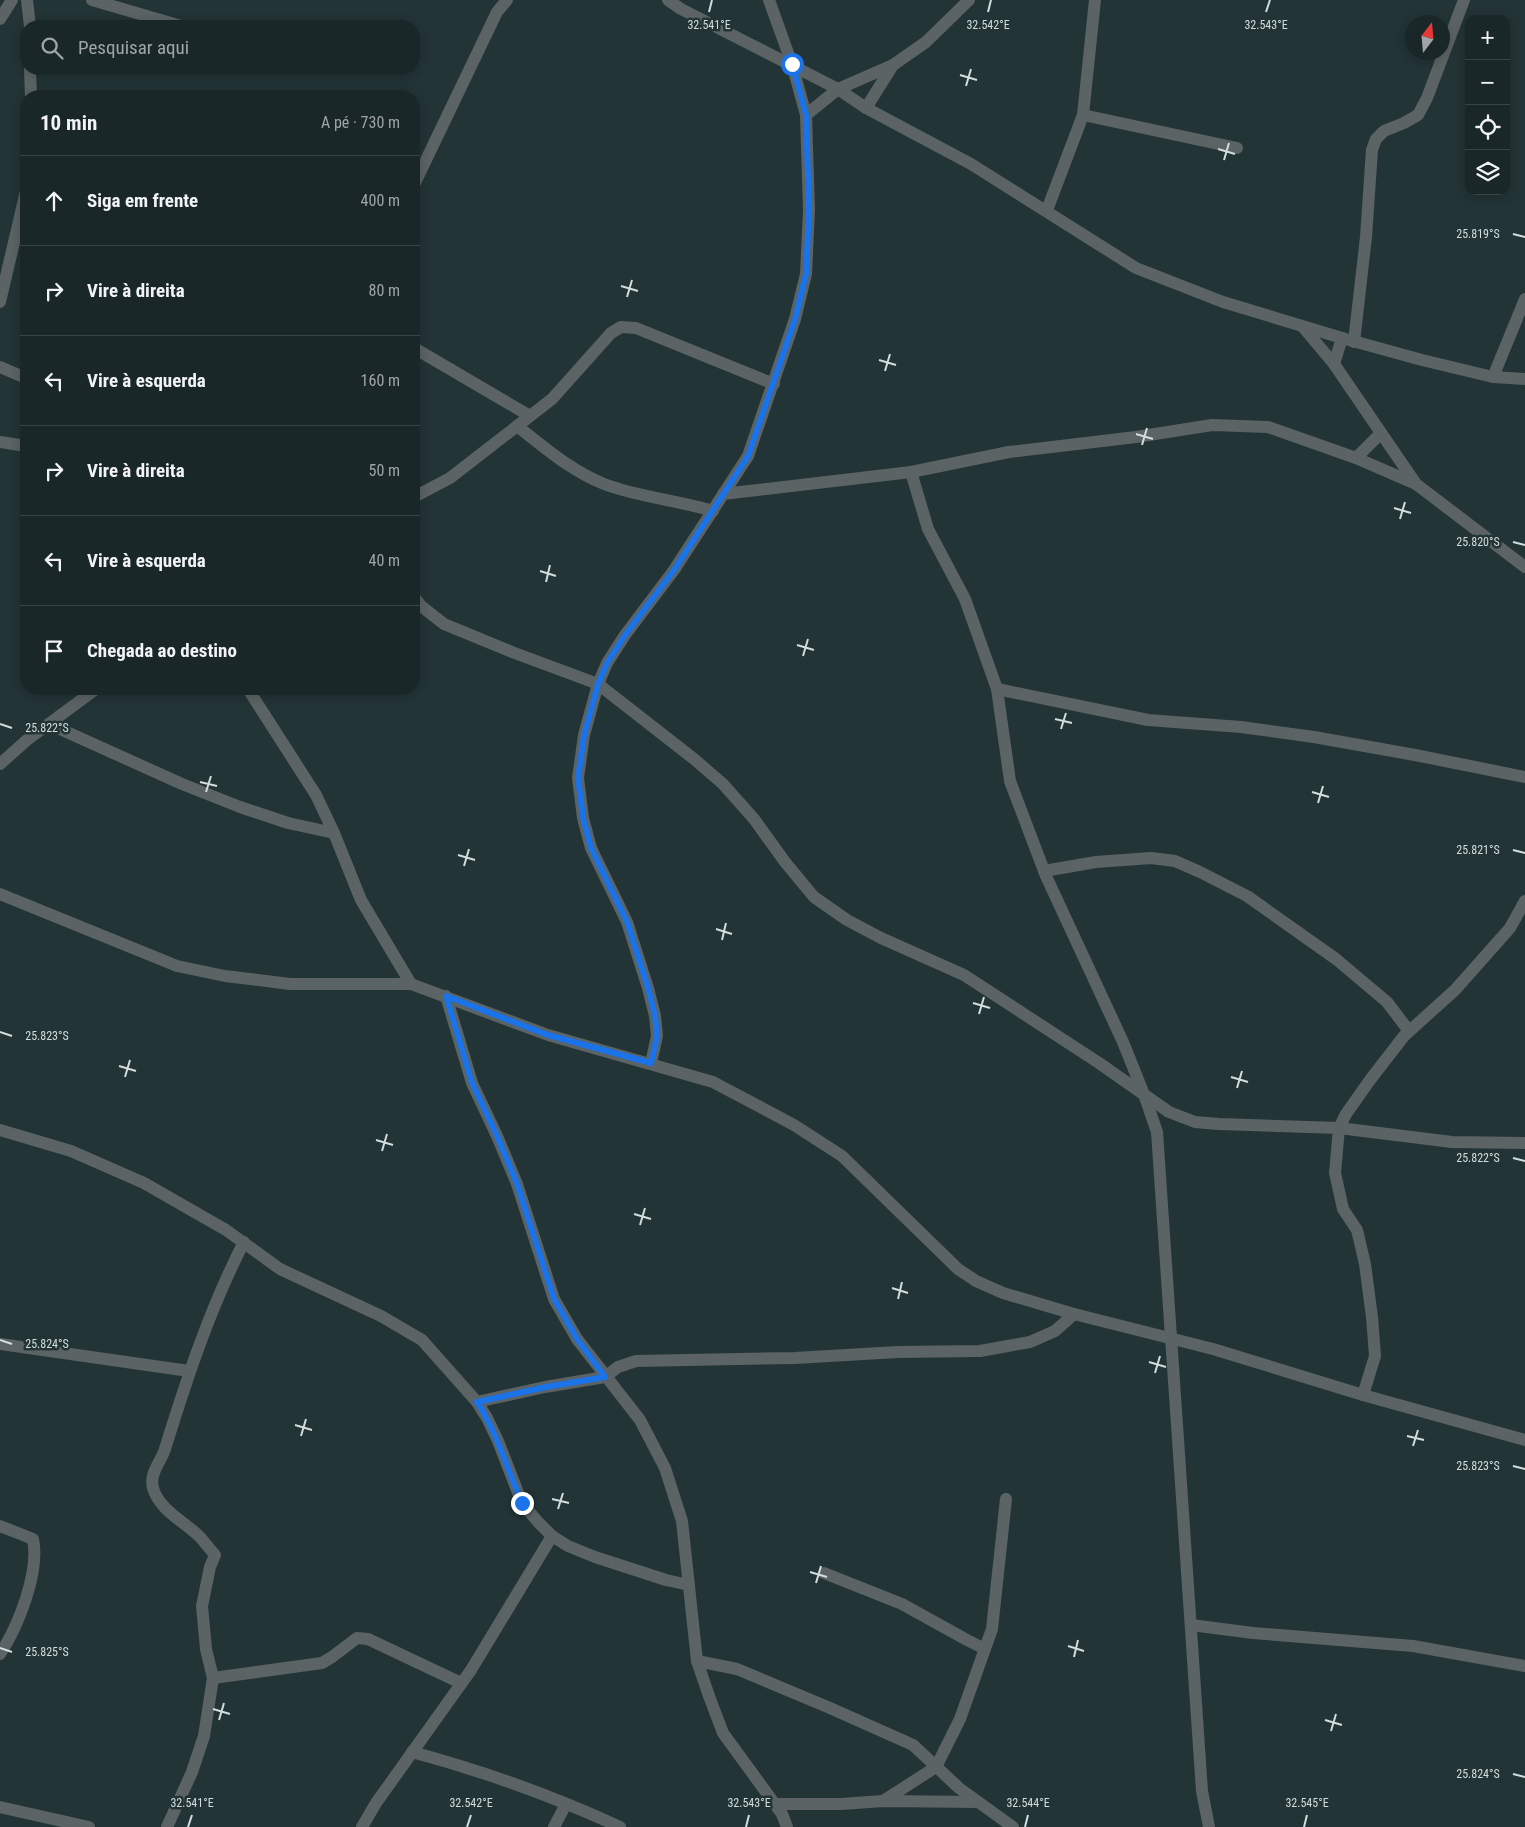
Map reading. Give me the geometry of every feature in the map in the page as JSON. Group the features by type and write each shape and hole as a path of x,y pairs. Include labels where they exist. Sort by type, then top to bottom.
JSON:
{"street":[{"path":"0,18 12,0"},
{"path":"27,0 29,20"},
{"path":"92,0 160,20"},
{"path":"420,172 497,12 506,0"},
{"path":"668,0 753,46 792,64 838,89 866,108 971,164 1047,210 1136,268 1223,302 1348,340 1422,360 1493,376 1525,379"},
{"path":"651,1063 657,1036 655,1016 648,988 627,922 591,848 583,818 578,778 584,735 598,684 607,663 625,635 674,570 748,456 795,319 806,274 809,210 806,115 792,64 770,0"},
{"path":"806,115 838,89 893,66 926,42 969,0"},
{"path":"1047,210 1083,115 1095,0"},
{"path":"1334,364 1348,340 1366,237 1372,150 1376,139 1384,131 1418,115 1427,98 1464,0"},
{"path":"866,108 893,66"},
{"path":"30,75 31,90"},
{"path":"1083,115 1237,148"},
{"path":"0,302 20,217"},
{"path":"1493,376 1525,299"},
{"path":"420,494 450,478 552,399 611,333 621,327 636,328 774,384"},
{"path":"1303,327 1334,364 1416,484"},
{"path":"420,352 530,416"},
{"path":"0,367 20,375"},
{"path":"723,494 911,472 1009,452 1136,437 1212,425 1268,428 1356,458 1416,484 1525,567"},
{"path":"517,426 586,476 605,485 713,511"},
{"path":"1356,458 1381,433"},
{"path":"0,442 20,445"},
{"path":"911,472 928,530 965,599 997,689 1010,781 1044,872 1123,1042 1146,1097 1157,1132 1202,1791 1209,1827"},
{"path":"420,604 444,624 598,684 660,731 723,784 754,819 785,862 814,897 847,920 881,938 964,975 1099,1063 1169,1112 1195,1122 1339,1128 1452,1142 1525,1143"},
{"path":"997,689 1148,720 1241,727 1314,737 1525,777"},
{"path":"0,764 27,740 88,695"},
{"path":"252,695 316,795 334,833 361,900 411,984"},
{"path":"49,724 182,784 240,807 288,824 334,833"},
{"path":"1044,872 1096,862 1151,858 1175,861 1247,896 1336,959 1387,1002 1409,1031"},
{"path":"0,894 186,968 225,976 290,984 411,984 548,1035 713,1082 794,1125 842,1156 958,1269 976,1281 1003,1293 1074,1314 1171,1337 1363,1395 1525,1440"},
{"path":"1363,1395 1375,1356 1372,1317 1365,1264 1357,1230 1343,1209 1335,1173 1339,1128 1346,1114 1370,1080 1409,1031 1468,976 1510,928 1525,901"},
{"path":"446,996 472,1083 517,1184 554,1299 577,1339 640,1420 665,1468 682,1521 698,1661 723,1733 782,1814 787,1827"},
{"path":"0,1130 72,1151 144,1184 226,1230 280,1269 381,1316 422,1340 477,1402 488,1418 522,1503 552,1536 568,1546 594,1557 666,1580 689,1585"},
{"path":"167,1827 192,1772 204,1736 213,1678 206,1649 202,1606 210,1567 215,1555 200,1537 176,1518 160,1501 153,1487 154,1471 164,1451 189,1371 225,1279 244,1242"},
{"path":"477,1402 605,1377 618,1367 636,1361 795,1358 898,1352 980,1351 1030,1342 1055,1331 1074,1314"},
{"path":"0,1344 189,1371"},
{"path":"882,1801 936,1767 960,1719 992,1629 1006,1499"},
{"path":"0,1526 33,1539 36,1549 29,1590 12,1636 0,1654"},
{"path":"362,1827 412,1752 462,1683 552,1536"},
{"path":"824,1573 902,1604 985,1649"},
{"path":"1190,1625 1253,1633 1413,1646 1525,1666"},
{"path":"213,1678 322,1663 357,1638 368,1639 462,1683"},
{"path":"698,1661 737,1669 830,1708 913,1746 959,1788 1013,1827"},
{"path":"412,1752 463,1766 566,1804 620,1827"},
{"path":"774,1804 841,1804 882,1801 978,1802"},
{"path":"554,1827 566,1804"},
{"path":"0,1807 89,1827"}],"route":[{"path":"522,1503 488,1418 477,1402 605,1377 577,1339 554,1299 517,1184 472,1083 446,996 548,1035 651,1063 657,1036 655,1016 648,988 627,922 591,848 583,818 578,778 584,735 598,684 607,663 625,635 674,570 748,456 795,319 806,274 809,210 806,115 792,64"}]}
